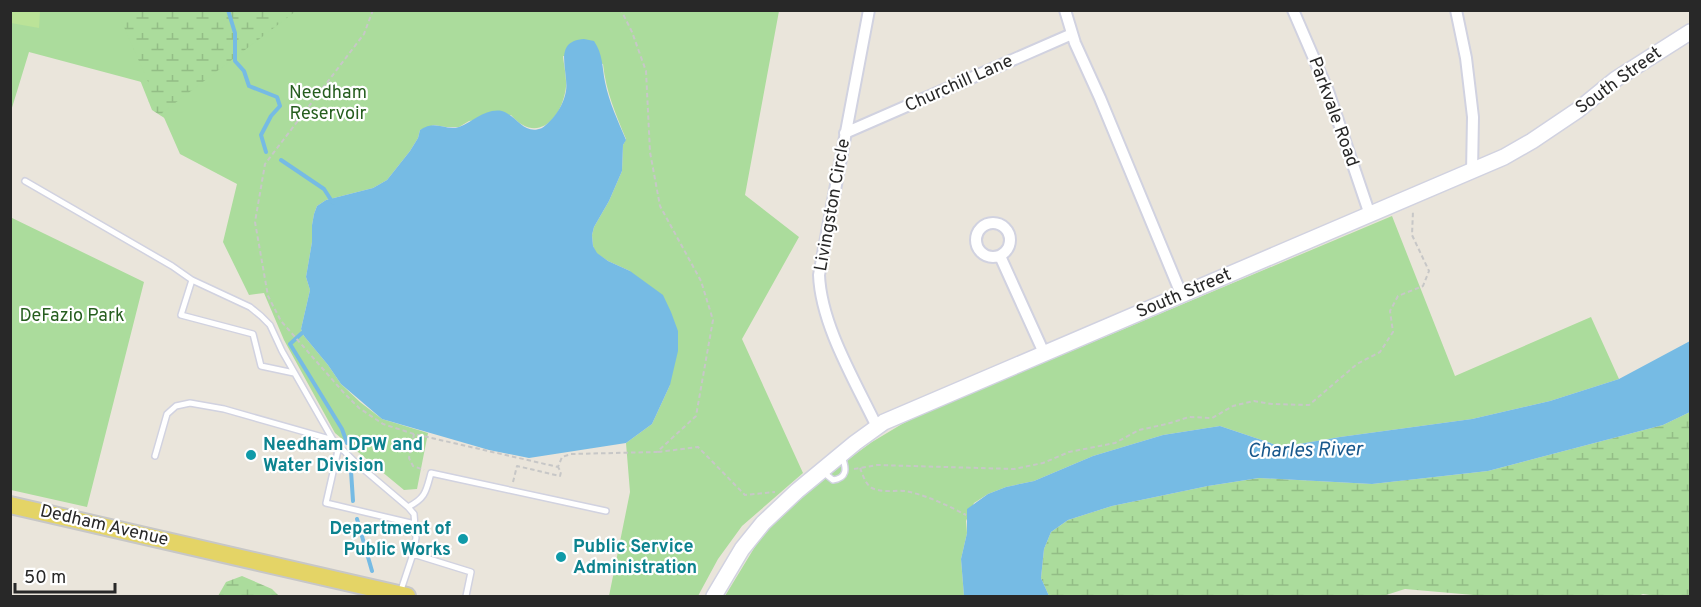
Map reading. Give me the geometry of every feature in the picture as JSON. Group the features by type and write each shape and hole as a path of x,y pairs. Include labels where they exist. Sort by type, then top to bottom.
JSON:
{"main road":[{"name":"Dedham Avenue","path":"10,504 404,596"}],"street":[{"name":"Livingston Circle","path":"869,10 820,266 820,284 824,307 834,336 877,427"},
{"path":"1065,10 1072,34 1182,296"},
{"name":"Parkvale Road","path":"1293,10 1328,92 1370,215"},
{"path":"1456,10 1466,58 1473,117 1472,172"},
{"name":"South Street","path":"714,597 748,540 772,514 840,455 877,427 901,414 1504,157 1532,141 1578,110 1616,80 1690,32"},
{"name":"Churchill Lane","path":"845,133 1072,34"},
{"path":"1000,256 1044,353"}],"lane":[{"path":"25,181 172,266 192,280 250,307 270,325 333,440 354,462 414,514 416,538 404,596"},
{"path":"192,280 181,315 253,334 261,366 295,373"},
{"path":"155,456 167,414 176,406 190,403 333,440"},
{"path":"339,446 326,503 415,524"},
{"path":"822,470 833,480 840,478 846,471 840,455"},
{"path":"408,507 425,496 431,473 606,511"},
{"path":"413,554 471,572 466,597"}],"path":[{"path":"373,10 364,34 265,164 255,222 268,296 284,326 344,393 359,408 383,424 414,434 558,467 561,472 560,476 517,466 511,490"},
{"path":"621,10 646,70 650,152 660,206 701,281 713,320 696,416 657,452"},
{"path":"846,471 877,465 1014,469 1043,464 1069,452 1115,443 1139,430 1189,417 1212,418 1233,406 1254,401 1309,405 1357,364 1380,352 1393,332 1390,311 1398,296 1423,286 1429,271 1412,235 1412,214 1421,194"},
{"path":"414,434 408,458 413,466 431,473"},
{"path":"558,467 562,457 571,454 657,452 698,447 745,495 799,489"},
{"path":"860,468 864,480 871,488 907,492 949,505 966,515"}],"green space":[{"path":"10,11 40,11 39,28 11,23"},
{"path":"11,11 117,11 149,84 29,52 11,111"},
{"path":"101,11 334,11 169,121 152,110 140,80"},
{"name":"Needham Reservoir","path":"296,11 779,11 745,195 799,237 742,339 803,473 742,526 718,559 698,596 609,596 630,492 626,443 652,424 670,385 630,271 596,253 593,246 594,227 622,171 623,145 626,139 609,94 603,64 563,56 565,93 557,113 545,125 537,128 529,127 511,115 469,121 459,127 434,125 420,130 410,151 387,180 373,188 326,200 317,206 312,225 312,242 306,277 310,290 301,329 341,384 360,402 382,419 428,433 417,489 404,490 335,433 284,340 264,293 249,295 223,242 237,184 180,154 162,113"},
{"path":"1392,216 1455,376 1591,317 1619,379 1550,401 1472,419 1282,447 1220,426 1163,435 1093,456 1034,481 1006,487 988,494 974,503 966,521 967,533 961,559 964,596 725,596 756,545 794,499 872,442 902,424"},
{"name":"DeFazio Park","path":"10,217 144,282 87,507 11,490"},
{"path":"1690,412 1690,596 1643,594 1638,596 1485,596 1405,589 1383,596 1049,596 1041,578 1044,549 1051,532 1068,520 1112,506 1259,478 1372,484 1488,471 1663,425"},
{"path":"242,576 272,589 279,596 218,596 226,582"}],"water":[{"name":"Needham Reservoir","path":"584,39 594,41 599,51 609,97 626,140 623,145 622,171 594,227 593,246 597,253 608,261 630,271 663,295 678,331 678,351 670,385 652,424 626,443 529,458 489,450 382,419 341,384 301,329 310,290 306,277 312,242 312,225 317,206 326,200 373,188 387,180 410,151 420,130 431,125 454,128 485,113 502,111 525,127 536,130 542,128 552,119 563,103 566,91 565,51 574,41"},
{"name":"Charles River","path":"1690,341 1690,412 1663,425 1488,471 1372,484 1259,478 1112,506 1068,520 1051,532 1044,549 1041,578 1049,596 964,596 961,559 967,533 967,509 988,494 1006,487 1034,481 1093,456 1163,435 1220,426 1282,447 1472,419 1550,401 1619,379"}],"waterway":[{"path":"228,10 235,33 235,61 244,71 249,86 277,97 280,106 271,116 261,135 266,152"},
{"path":"281,160 324,189 333,203"},
{"path":"305,332 290,344 342,429 347,443"},
{"path":"351,471 353,501"},
{"path":"357,519 372,571"}],"place":[{"name":"Needham DPW and Water Division","path":"251,455"},
{"name":"Department of Public Works","path":"463,539"},
{"name":"Public Service Administration","path":"561,557"}]}
